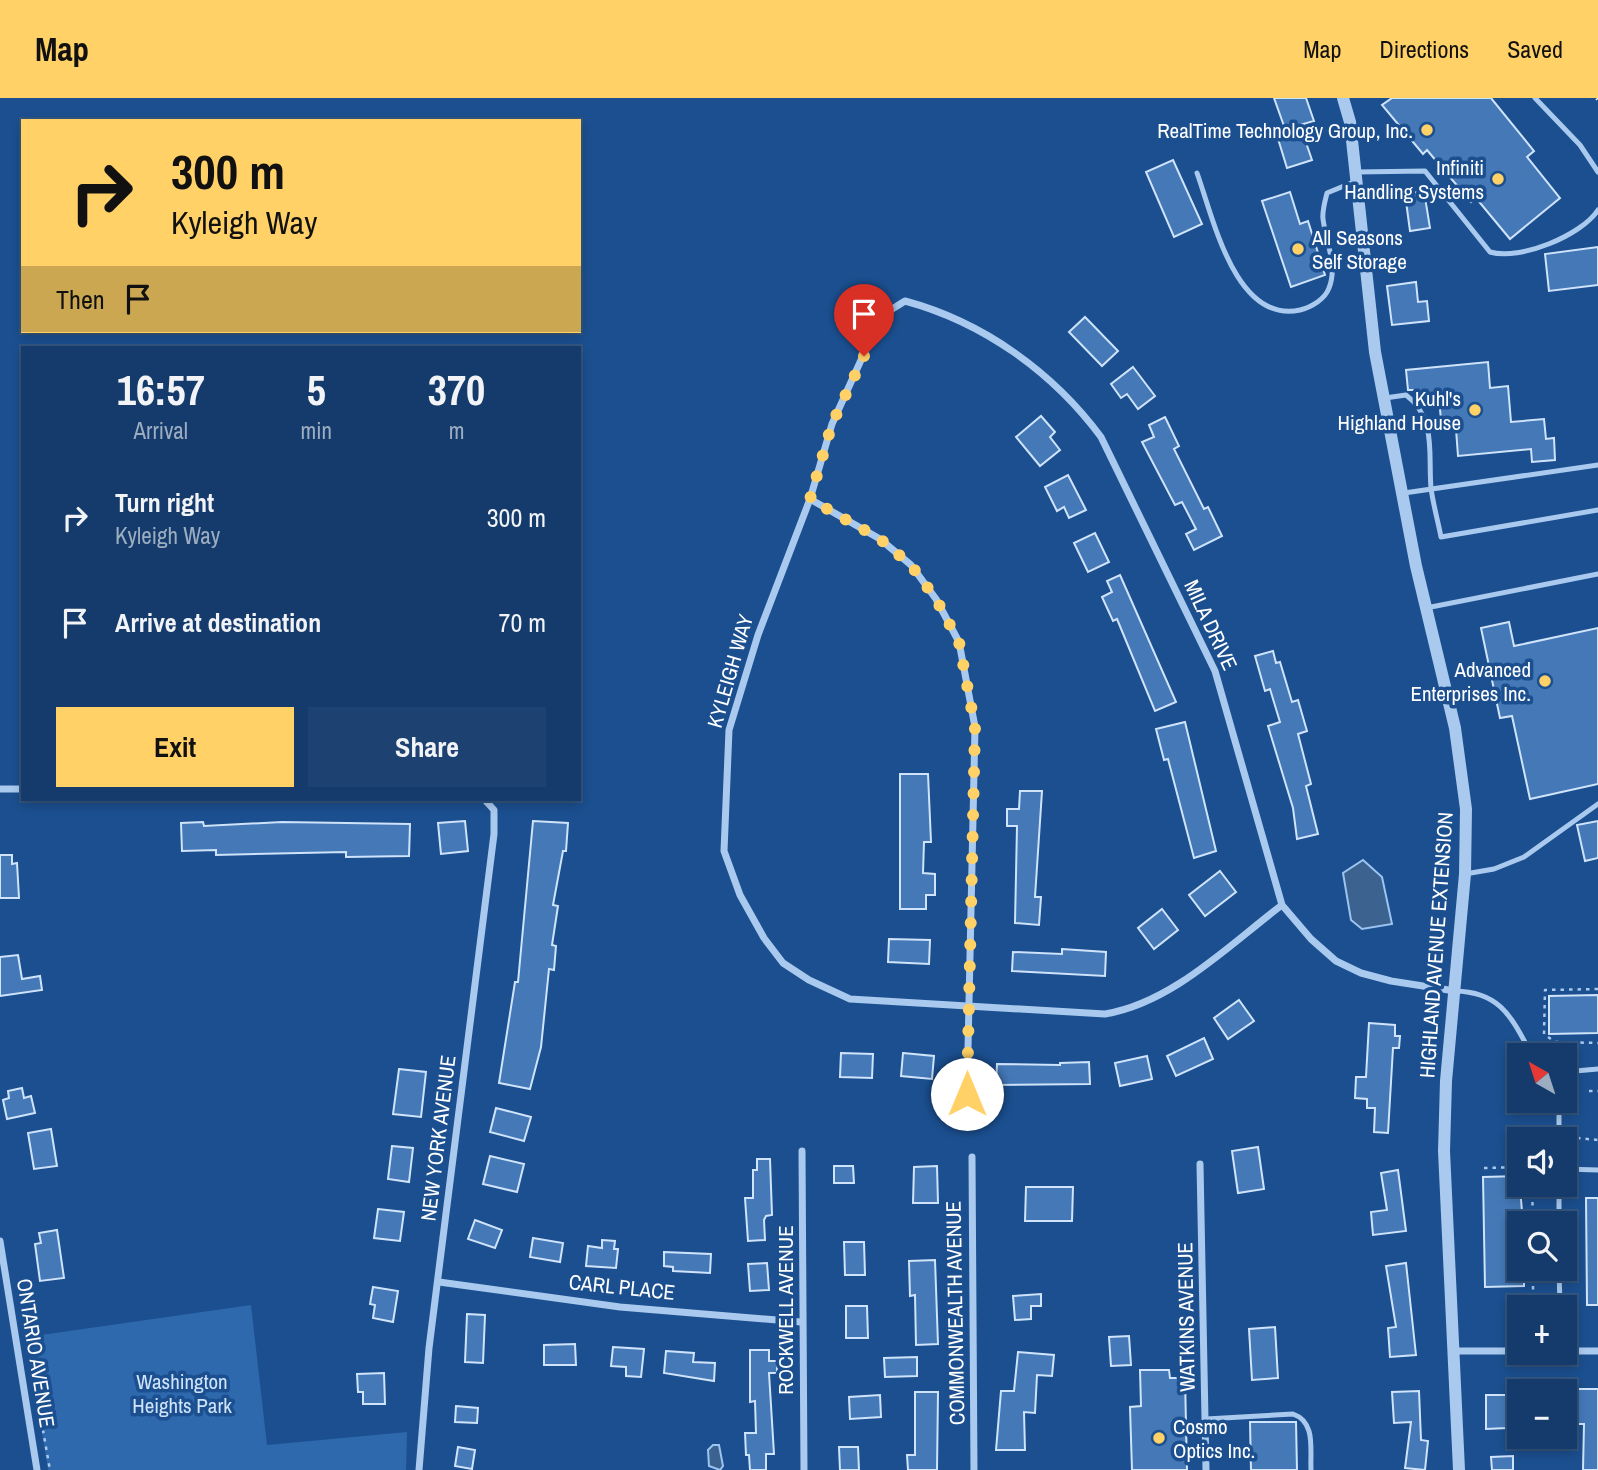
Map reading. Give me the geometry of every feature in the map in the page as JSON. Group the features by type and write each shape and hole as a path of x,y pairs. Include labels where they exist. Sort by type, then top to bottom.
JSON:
{"street":[{"name":"HIGHLAND AVENUE EXTENSION","path":"1343,98 1350,122 1367,293 1385,398 1426,608 1459,755 1466,809 1465,874 1444,1151 1460,1470"},
{"name":"MILA DRIVE","path":"881,316 905,301 942,311 968,325 1044,373 1101,437 1216,671 1282,905 1311,939 1336,961 1361,973 1391,981 1455,991"},
{"name":"KYLEIGH WAY","path":"881,316 832,424 810,499 761,624 729,730 724,851 740,895 764,938 783,963 809,980 850,999 1105,1014 1127,1010 1174,986 1282,905"},
{"path":"810,499 880,539 911,565 936,599 959,642 975,727 967,1094"},
{"path":"0,789 21,789"},
{"name":"NEW YORK AVENUE","path":"419,1470 429,1348 494,834 494,810 486,801"},
{"name":"ROCKWELL AVENUE","path":"802,1151 804,1470"},
{"name":"COMMONWEALTH AVENUE","path":"972,1157 974,1470"},
{"name":"WATKINS AVENUE","path":"1200,1164 1206,1470"},
{"name":"ONTARIO AVENUE","path":"0,1241 37,1470"},
{"name":"CARL PLACE","path":"439,1282 620,1307 801,1322"},
{"path":"1455,1351 1507,1351"},
{"path":"1577,1351 1598,1351"}],"lane":[{"path":"1535,98 1580,145 1598,172"},
{"path":"1197,173 1234,275 1248,291 1269,307 1288,312 1305,309 1328,292 1332,278 1331,257 1322,216 1327,193 1356,177 1425,171 1490,253 1504,256 1546,245 1590,223 1598,210"},
{"path":"1385,398 1406,395 1423,415 1430,435 1431,489 1441,537 1598,510"},
{"path":"1404,493 1598,465"},
{"path":"1426,608 1598,574"},
{"path":"1465,874 1493,869 1524,857 1598,804"},
{"path":"1455,991 1474,992 1500,1005 1519,1028 1526,1043"},
{"path":"1577,1071 1598,1069"},
{"path":"1577,1169 1598,1170"},
{"path":"1206,1419 1293,1414 1302,1418 1309,1426 1311,1470"}],"path":[{"path":"1598,989 1545,990 1544,1034 1555,1042 1598,1043"},
{"path":"1589,1091 1598,1091"},
{"path":"1577,1138 1598,1140"},
{"path":"1484,1168 1507,1167"}],"green space":[{"name":"Washington Heights Park","path":"251,1305 267,1445 407,1432 406,1470 48,1470 27,1337"}],"shaded area":[{"path":"1363,860 1382,877 1392,924 1362,929 1351,920 1343,873"},
{"path":"713,1445 719,1445 723,1466 720,1470 709,1466 708,1450"}],"building":[{"path":"1274,98 1306,98 1314,121 1300,125 1312,160 1287,168 1275,129 1284,126"},
{"name":"Infiniti Handling Systems","path":"1392,98 1491,98 1534,151 1527,157 1560,198 1510,239 1476,198 1471,202 1427,150 1423,154 1382,105"},
{"path":"1173,160 1202,224 1174,237 1146,172"},
{"path":"1424,191 1430,228 1410,231 1405,194"},
{"name":"All Seasons Self Storage","path":"1290,192 1300,224 1308,221 1325,275 1291,287 1262,201"},
{"path":"1598,247 1598,285 1549,291 1545,254"},
{"path":"1416,282 1418,302 1427,301 1429,321 1392,325 1387,286"},
{"path":"1085,317 1118,351 1102,366 1069,332"},
{"name":"Kuhl's Highland House","path":"1488,362 1490,388 1508,386 1511,422 1544,419 1546,439 1554,438 1555,460 1532,462 1531,449 1458,456 1456,429 1442,430 1439,399 1421,401 1420,390 1408,390 1406,370"},
{"path":"1133,367 1155,396 1138,409 1127,394 1121,398 1111,384"},
{"path":"1041,416 1055,432 1050,437 1060,450 1040,466 1016,437"},
{"path":"1165,417 1179,446 1174,449 1204,509 1208,507 1222,536 1194,550 1186,534 1196,529 1182,502 1175,505 1142,442 1154,437 1149,425"},
{"path":"1068,475 1086,510 1069,518 1064,507 1057,511 1045,487"},
{"path":"1095,533 1109,562 1088,572 1074,543"},
{"path":"1120,575 1176,702 1155,711 1117,619 1113,621 1102,597 1112,592 1107,581"},
{"name":"Advanced Enterprises Inc.","path":"1509,622 1514,646 1598,628 1598,784 1530,799 1512,716 1500,718 1481,628"},
{"path":"1273,651 1276,663 1280,662 1292,702 1298,700 1307,731 1298,734 1311,784 1306,786 1318,834 1297,839 1293,808 1268,726 1280,722 1270,689 1265,691 1255,656"},
{"path":"1185,722 1216,851 1194,858 1168,759 1164,760 1156,729"},
{"path":"900,774 928,774 931,842 924,842 923,873 935,874 935,895 926,895 926,909 900,909"},
{"path":"1020,791 1042,791 1035,897 1041,897 1039,925 1015,923 1017,826 1007,826 1007,809 1019,809"},
{"path":"465,821 468,851 441,854 438,823"},
{"path":"533,821 568,823 566,851 563,851 553,905 558,906 552,945 556,946 554,970 549,969 541,1047 530,1089 499,1083 515,982 518,982"},
{"path":"1598,821 1598,858 1585,861 1577,825"},
{"path":"203,822 204,826 282,822 410,824 409,856 346,857 346,852 216,855 216,850 182,851 181,823"},
{"path":"0,855 12,855 12,864 17,863 19,898 0,898"},
{"path":"1220,871 1236,892 1205,916 1189,895"},
{"path":"1162,909 1178,930 1154,949 1138,928"},
{"path":"889,939 930,940 929,964 888,962"},
{"path":"1062,949 1106,952 1105,976 1012,971 1013,952 1062,954"},
{"path":"18,955 22,979 40,976 42,990 0,996 0,957"},
{"path":"1598,995 1598,1033 1549,1034 1549,996"},
{"path":"1239,1000 1254,1021 1228,1039 1214,1018"},
{"path":"1369,1023 1395,1025 1395,1036 1400,1036 1399,1048 1393,1048 1388,1133 1374,1132 1375,1108 1367,1108 1367,1099 1355,1098 1356,1077 1366,1077"},
{"path":"1204,1038 1213,1059 1176,1076 1167,1056"},
{"path":"841,1053 873,1054 872,1078 840,1077"},
{"path":"903,1053 934,1056 932,1079 901,1076"},
{"path":"1147,1056 1152,1079 1120,1086 1115,1063"},
{"path":"1089,1062 1090,1084 996,1085 997,1064 1060,1065"},
{"path":"399,1069 426,1072 421,1117 393,1114"},
{"path":"22,1088 24,1098 31,1096 35,1113 7,1119 3,1100 9,1098 8,1091"},
{"path":"496,1108 531,1117 524,1141 490,1132"},
{"path":"51,1129 57,1166 34,1169 28,1133"},
{"path":"392,1146 413,1148 409,1182 388,1179"},
{"path":"1258,1147 1264,1189 1238,1193 1232,1151"},
{"path":"490,1156 524,1164 517,1192 483,1184"},
{"path":"757,1159 770,1159 772,1215 766,1216 764,1220 765,1240 748,1241 745,1198 753,1198 753,1170 757,1170"},
{"path":"834,1166 853,1166 854,1183 834,1183"},
{"path":"937,1166 938,1203 913,1203 914,1167"},
{"path":"1398,1170 1406,1231 1373,1235 1371,1212 1387,1210 1381,1173"},
{"path":"1507,1176 1507,1197 1521,1197 1522,1211 1507,1211 1507,1281 1524,1281 1524,1286 1485,1287 1483,1177"},
{"path":"1026,1187 1073,1187 1072,1221 1025,1221"},
{"path":"1586,1198 1598,1198 1598,1305 1587,1305"},
{"path":"378,1209 404,1212 400,1241 374,1238"},
{"path":"475,1220 502,1230 495,1248 468,1239"},
{"path":"57,1230 64,1278 40,1281 35,1244 41,1243 39,1233"},
{"path":"533,1238 563,1243 560,1262 530,1257"},
{"path":"602,1240 615,1241 614,1249 618,1249 616,1268 586,1266 588,1246 602,1248"},
{"path":"844,1242 864,1242 865,1275 845,1275"},
{"path":"664,1252 711,1254 710,1273 673,1271 673,1267 664,1266"},
{"path":"935,1260 938,1344 916,1345 915,1295 910,1296 909,1261"},
{"path":"767,1263 769,1290 750,1291 748,1264"},
{"path":"1406,1263 1416,1355 1390,1357 1388,1328 1396,1327 1386,1266"},
{"path":"373,1287 398,1291 393,1322 373,1318 375,1305 370,1304"},
{"path":"1041,1294 1041,1306 1031,1306 1031,1319 1015,1320 1013,1296"},
{"path":"846,1306 867,1306 868,1338 846,1338"},
{"path":"467,1314 485,1315 483,1363 465,1362"},
{"path":"1275,1327 1278,1378 1252,1380 1249,1329"},
{"path":"1129,1336 1131,1365 1111,1366 1109,1337"},
{"path":"575,1344 576,1365 544,1365 544,1345"},
{"path":"613,1347 644,1349 641,1377 626,1376 626,1367 611,1366"},
{"path":"750,1350 769,1350 769,1361 777,1361 777,1373 769,1373 774,1454 766,1454 766,1470 750,1470 749,1455 746,1455 745,1433 756,1433 755,1401 750,1402"},
{"path":"666,1351 694,1353 693,1362 715,1363 714,1381 664,1373"},
{"path":"1018,1352 1054,1355 1052,1376 1037,1375 1035,1413 1024,1412 1025,1450 996,1450 1001,1391 1014,1391"},
{"path":"917,1357 917,1376 885,1377 884,1358"},
{"name":"Cosmo Optics Inc.","path":"1140,1370 1169,1370 1170,1378 1185,1378 1187,1470 1132,1470 1130,1407 1141,1406"},
{"path":"384,1373 385,1404 363,1404 363,1392 358,1392 357,1374"},
{"path":"1577,1389 1598,1389 1598,1470 1583,1470 1584,1424 1577,1424"},
{"path":"1419,1391 1421,1440 1428,1441 1425,1470 1405,1468 1411,1422 1394,1423 1392,1392"},
{"path":"915,1392 938,1392 937,1470 908,1470 907,1455 915,1455"},
{"path":"880,1395 881,1417 850,1419 849,1397"},
{"path":"1486,1395 1506,1395 1507,1428 1486,1429"},
{"path":"456,1406 478,1408 477,1423 455,1422"},
{"path":"1250,1422 1296,1422 1297,1470 1251,1470"},
{"path":"458,1447 475,1450 472,1469 455,1466"},
{"path":"839,1447 858,1447 859,1470 840,1470"},
{"path":"1513,1456 1513,1470 1492,1470 1491,1457"}],"place":[{"name":"RealTime Technology Group, Inc.","path":"1427,130"},
{"name":"Infiniti Handling Systems","path":"1498,179"},
{"name":"All Seasons Self Storage","path":"1298,249"},
{"name":"Kuhl's Highland House","path":"1475,410"},
{"name":"Advanced Enterprises Inc.","path":"1545,681"},
{"name":"Cosmo Optics Inc.","path":"1159,1438"}],"route":[{"path":"864,356 832,424 810,499 880,539 911,565 936,599 959,642 975,727 967,1094"}]}
